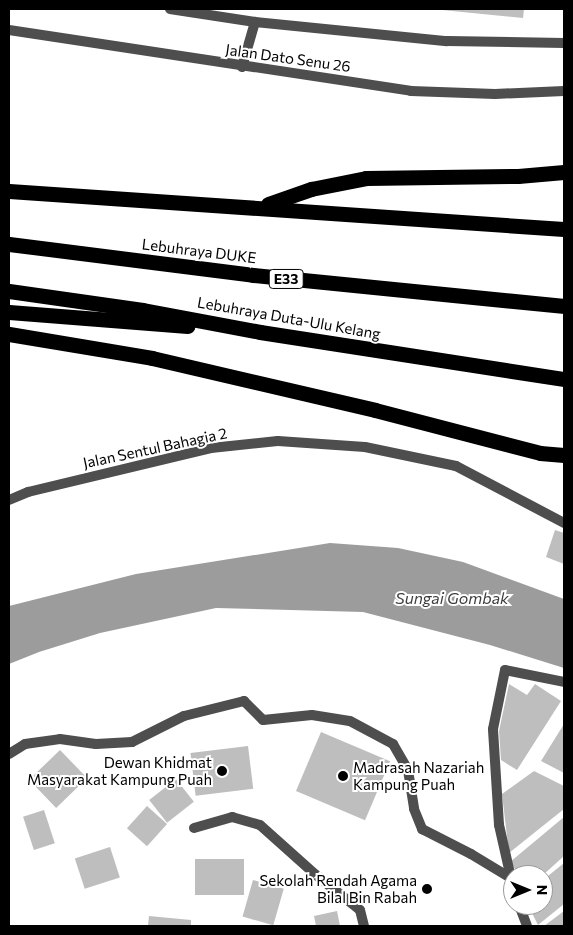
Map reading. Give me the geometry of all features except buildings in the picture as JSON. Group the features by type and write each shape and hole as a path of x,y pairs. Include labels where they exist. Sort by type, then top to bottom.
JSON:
{"highway":[{"path":"262,206 311,189 366,178 518,176 564,172"},
{"path":"9,191 262,206 564,229"},
{"name":"Lebuhraya DUKE","path":"9,244 253,275 564,306"},
{"name":"Lebuhraya Duta-Ulu Kelang","path":"9,291 144,310 260,332 564,379"},
{"path":"9,312 260,332"},
{"path":"9,334 61,341 152,358 375,410 540,452 564,455"}],"street":[{"path":"170,9 255,22 447,41 564,42"},
{"path":"242,67 255,22"},
{"name":"Jalan Dato Senu 26","path":"9,30 242,67 411,91 495,94 564,91"},
{"name":"Jalan Sentul Bahagia 2","path":"9,500 28,492 211,448 278,440 365,446 456,466 564,524"},
{"path":"507,865 499,825 494,729 505,670 564,682"},
{"path":"9,754 25,744 60,739 96,744 132,742 184,716 244,701 263,720 312,715 350,721 393,744 408,770 414,809 422,829 471,854 503,876"},
{"path":"194,828 232,817 260,824 316,876 360,910 364,926"}],"water":[{"name":"Sungai Gombak","path":"330,543 398,548 463,562 564,599 564,668 490,645 363,612 216,608 100,633 39,652 9,664 9,606 136,574"}],"place":[{"name":"Dewan Khidmat Masyarakat Kampung Puah","path":"222,771"},
{"name":"Madrasah Nazariah Kampung Puah","path":"343,776"},
{"name":"Sekolah Rendah Agama Bilal Bin Rabah","path":"427,889"}]}
